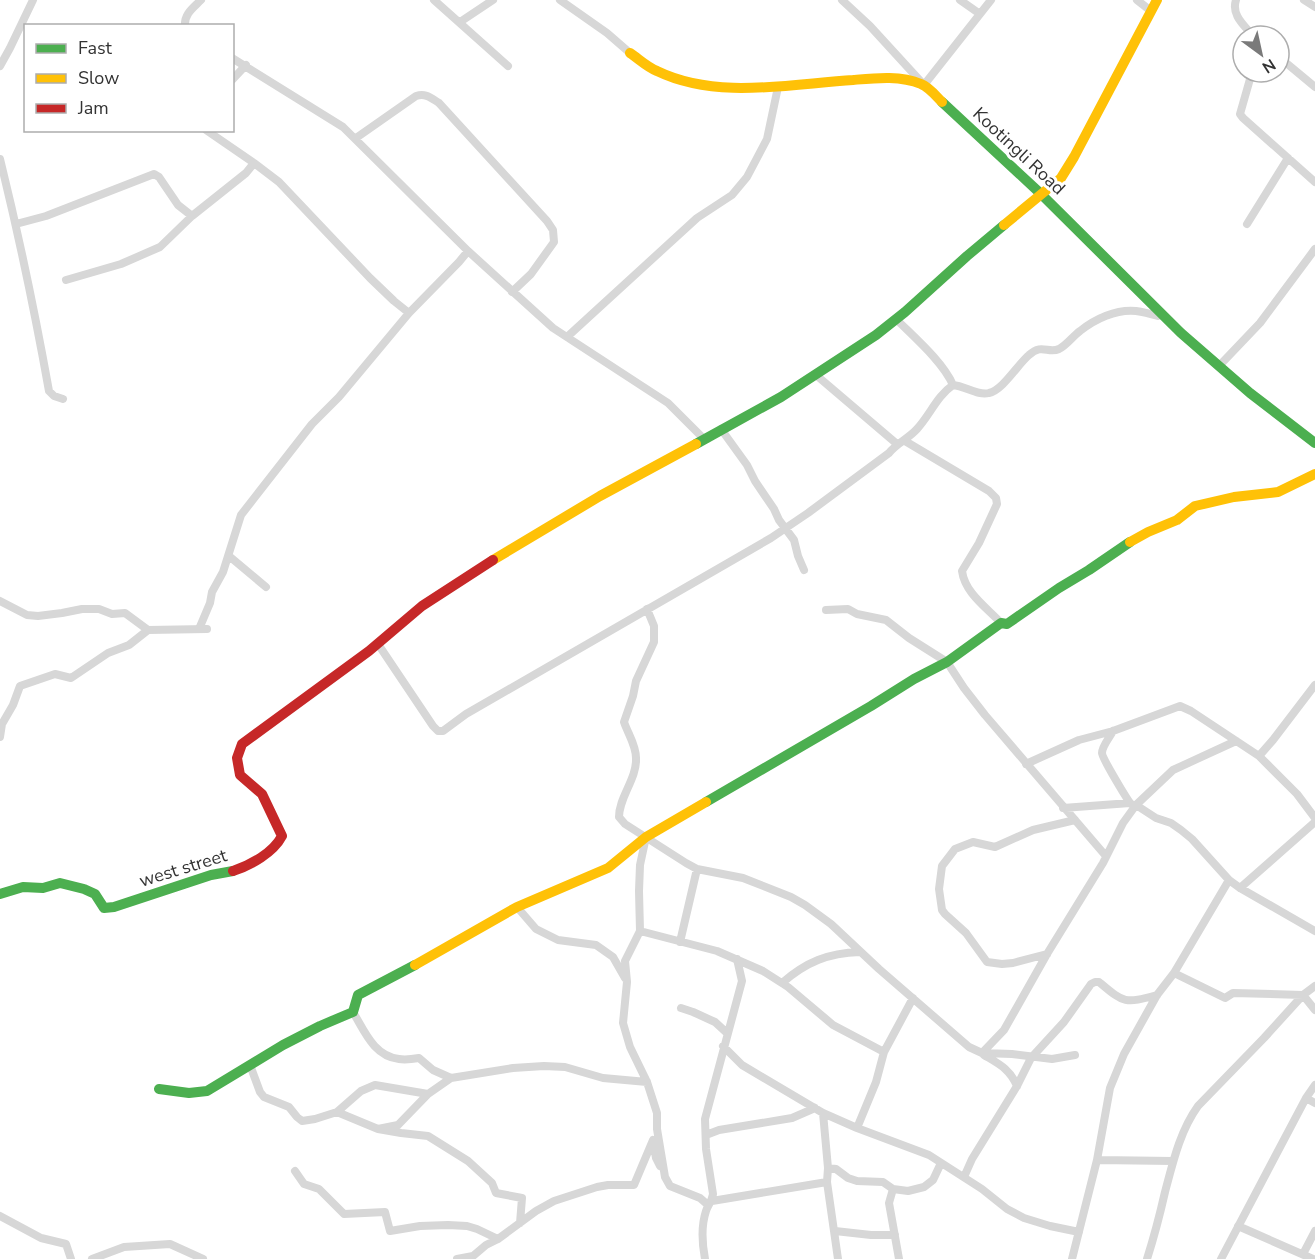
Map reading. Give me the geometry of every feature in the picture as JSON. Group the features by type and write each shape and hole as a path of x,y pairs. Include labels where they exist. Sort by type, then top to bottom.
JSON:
{"street":[{"path":"0,66 33,0"},
{"path":"185,24 184,19 187,14 201,0"},
{"path":"434,0 508,66"},
{"path":"460,22 493,0"},
{"path":"560,0 659,73 701,86 778,87 889,78 924,85"},
{"path":"842,0 870,26 924,85"},
{"path":"960,0 980,14"},
{"path":"924,85 991,0"},
{"path":"1137,0 1151,11"},
{"path":"1157,0 1061,178 896,319 876,335 781,397 600,496 496,558 422,606 378,644 433,726 438,731 443,731 466,714 786,528 901,443 918,428 942,396 953,386 988,394 1001,386 1035,350 1045,348 1054,351 1062,348 1084,328 1101,318 1120,312 1136,311 1158,316 1162,314"},
{"path":"1236,0 1234,6 1237,16 1243,24"},
{"path":"1304,0 1315,7"},
{"path":"234,59 343,127 468,251 553,328 668,403 704,439"},
{"path":"234,78 246,65"},
{"path":"1291,67 1315,87"},
{"path":"1249,84 1240,114 1315,182"},
{"name":"Kootingli Road","path":"924,85 1041,194 1162,314 1250,393 1315,443"},
{"path":"567,336 697,218 732,195 747,177 767,139 778,87"},
{"path":"356,138 416,96 429,96 439,103 553,230 554,242 531,274 512,292"},
{"path":"209,132 279,182 363,271 409,313"},
{"path":"1247,224 1288,158"},
{"path":"0,159 16,224 49,391 54,396 63,399"},
{"path":"66,280 121,264 160,247 192,216 246,172 254,162"},
{"path":"16,224 46,216 154,174 159,177 178,206 192,216"},
{"path":"1220,366 1260,323 1315,249"},
{"path":"0,737 2,724 13,705 20,686 55,674 70,678 108,653 129,645 148,630 203,629 212,592 223,572 241,515 312,424 345,390 409,313 468,251"},
{"path":"896,319 950,377 953,386"},
{"path":"816,375 901,443 989,491 996,498 997,504 979,543 962,571 970,591 1001,623 1007,624 1127,544 1177,520 1195,506 1234,497 1278,492 1315,474"},
{"path":"721,429 747,465 779,520 794,540 804,570"},
{"path":"229,555 266,587"},
{"path":"0,601 27,615 38,616 82,609 99,609 112,614 125,613 148,630"},
{"path":"647,609 654,626 654,642 636,681 624,722 635,749 636,761 631,781 619,809 619,817 625,824 686,863 697,868 743,879 791,897 817,912 964,1043 1001,1065 1012,1075 1017,1086"},
{"path":"826,610 848,609 857,614 886,620 947,662 985,715 1105,855"},
{"path":"451,1078 433,1070 419,1058 400,1059 383,1055 370,1041 353,1012 358,995 517,907 608,868 646,837 914,679 947,662 1001,623"},
{"name":"west street","path":"0,894 23,887 43,888 60,883 95,894 104,908 114,907 211,875 236,870 262,857 278,844 282,836 262,794 240,775 237,758 242,744 378,644"},
{"path":"1259,756 1315,685"},
{"path":"1026,764 1079,740 1113,731 1180,706 1191,711 1259,756 1297,794 1315,820 1240,888"},
{"path":"1113,731 1102,750 1102,755 1114,778 1133,804 1181,830 1229,880 1240,888 1315,931"},
{"path":"982,1053 1004,1030 1103,863 1105,855 1133,804 1173,770 1236,741"},
{"path":"1064,808 1133,804"},
{"path":"1047,954 1013,963 987,962 966,933 942,910 939,889 942,866 955,849 973,842 995,848 1034,830 1074,820"},
{"path":"646,837 640,865 640,931 625,961 627,982 623,1023 630,1047 647,1082 657,1113 657,1129 665,1177"},
{"path":"680,942 697,868"},
{"path":"1072,1259 1097,1160 1110,1088 1124,1054 1157,995 1174,973 1229,880"},
{"path":"517,907 536,929 558,940 596,945 603,949 613,957 627,982"},
{"path":"640,931 717,951 763,971 782,983 833,1025 884,1052"},
{"path":"782,983 817,959 843,952 860,952"},
{"path":"705,1259 703,1222 713,1194 705,1119 742,981 737,959"},
{"path":"1174,973 1225,998 1233,993 1303,995 1315,1010"},
{"path":"964,1177 972,1159 1032,1058 1064,1022 1091,984 1099,982 1118,998 1127,1001 1137,1001 1157,995"},
{"path":"1147,1259 1173,1161 1190,1118 1198,1106 1303,995 1315,986"},
{"path":"857,1128 876,1082 884,1052 913,998"},
{"path":"681,1008 716,1022 727,1033"},
{"path":"159,1089 184,1094 203,1092 320,1026 353,1012"},
{"path":"723,1046 742,1065 823,1113 929,1155 964,1177 1007,1209 1024,1218 1050,1227 1079,1232"},
{"path":"982,1053 1052,1059 1075,1055"},
{"path":"250,1065 264,1097 289,1107 300,1119 306,1121 337,1112 361,1091 375,1085 428,1094"},
{"path":"378,1129 398,1125 428,1094 451,1078 513,1068 544,1066 565,1067 603,1078 647,1082"},
{"path":"1221,1259 1305,1098 1315,1085"},
{"path":"1305,1098 1315,1103"},
{"path":"706,1135 719,1130 792,1118 815,1108"},
{"path":"337,1112 378,1129 428,1136 468,1161 492,1183 495,1193 522,1198 520,1223"},
{"path":"823,1113 828,1168 827,1182 838,1259"},
{"path":"457,1259 473,1256 554,1201 597,1186 634,1185 653,1140 656,1158 670,1186 710,1203 827,1182"},
{"path":"1097,1160 1173,1161"},
{"path":"828,1168 836,1169 848,1178 857,1181 883,1182 893,1189 908,1191 924,1187 933,1180 941,1163"},
{"path":"295,1171 304,1184 319,1189 344,1214 385,1212 390,1231 420,1226 448,1225 477,1228 498,1239"},
{"path":"893,1189 889,1203 899,1259"},
{"path":"0,1216 41,1238 66,1244 71,1259"},
{"path":"1238,1226 1314,1259"},
{"path":"835,1231 895,1235"},
{"path":"1302,1254 1315,1231"},
{"path":"92,1259 123,1248 170,1244 203,1259"}],"traffic: fast":[{"path":"942,102 1041,194 1181,333 1250,393 1315,443"},
{"path":"696,444 781,397 876,335 1004,225"},
{"path":"706,802 914,679 947,662 1001,623 1007,624 1130,542"},
{"path":"0,894 23,887 43,888 60,883 95,894 104,908 114,907 211,875 233,871"},
{"path":"159,1089 189,1093 207,1091 283,1045 353,1012 358,995 415,965"}],"traffic: slow":[{"path":"1004,225 1061,178 1157,0"},
{"path":"630,53 657,71 680,80 704,85 754,88 896,78 924,85 942,102"},
{"path":"493,560 600,496 696,444"},
{"path":"1130,542 1177,520 1195,506 1234,497 1278,492 1315,474"},
{"path":"415,965 517,907 608,868 646,837 706,802"}],"traffic: jam":[{"path":"233,871 261,858 282,836 262,794 240,775 237,758 242,744 369,651 422,606 493,560"}]}
